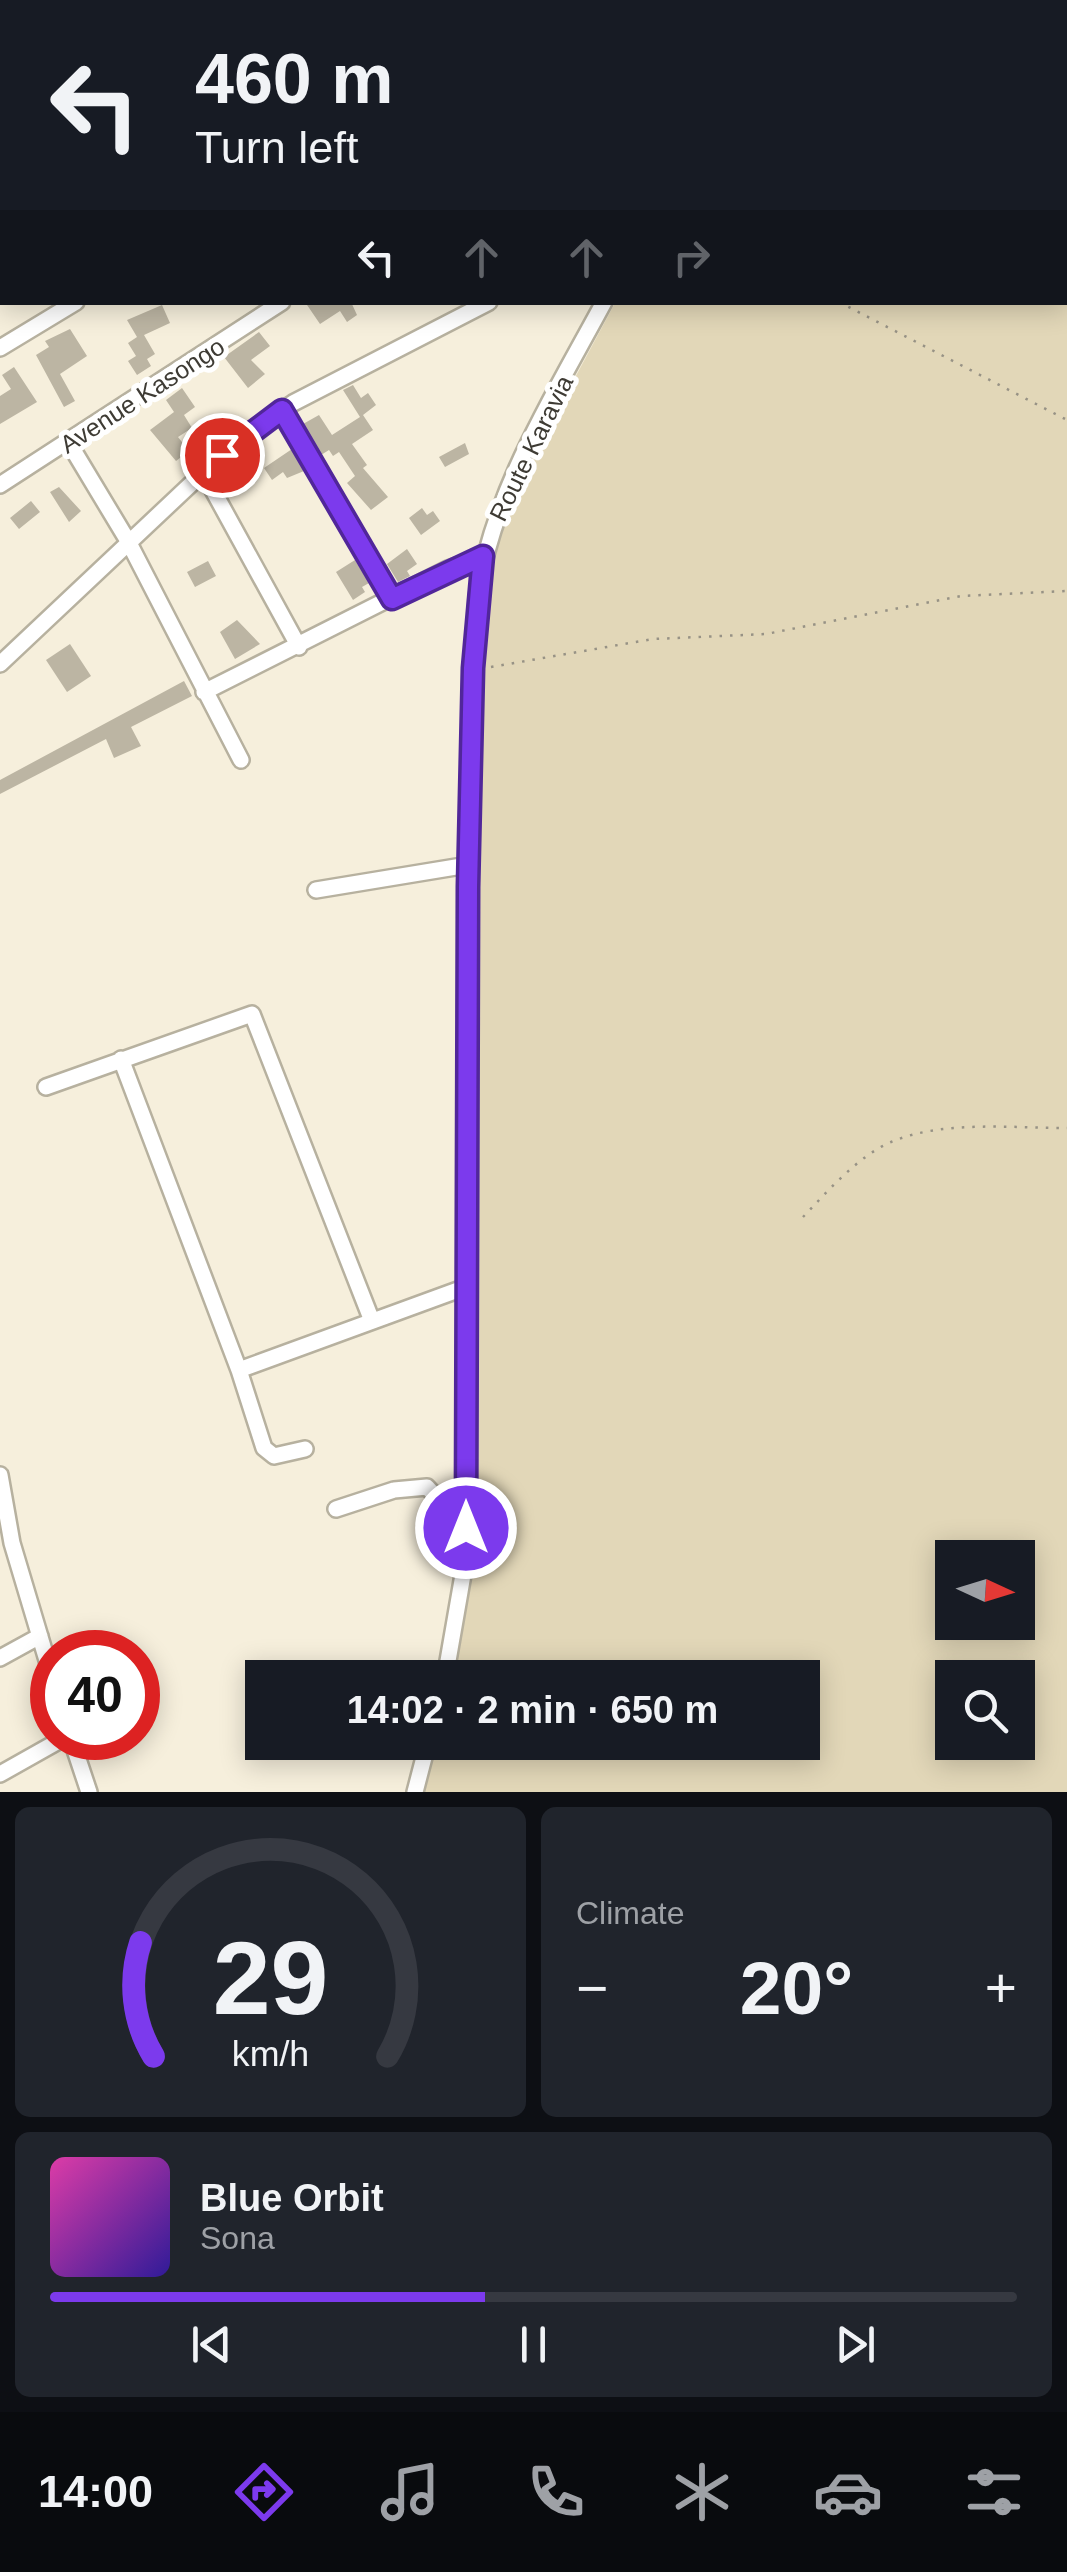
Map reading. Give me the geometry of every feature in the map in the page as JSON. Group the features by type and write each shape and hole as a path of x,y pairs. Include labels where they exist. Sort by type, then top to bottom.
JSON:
{"street":[{"path":"0,348 71,305"},
{"name":"Avenue Kasongo","path":"0,484 277,305"},
{"path":"0,664 240,438 282,410 482,305"},
{"name":"Route Karavia","path":"449,1660 460,1610 466,1528 468,865 473,668 483,556 508,483 602,305"},
{"path":"282,410 392,599"},
{"path":"69,443 128,542 241,760"},
{"path":"203,472 299,646"},
{"path":"204,692 483,556"},
{"path":"316,890 468,865"},
{"path":"46,1087 252,1014 372,1320"},
{"path":"121,1059 239,1370 264,1448 274,1456 305,1449"},
{"path":"239,1370 466,1287"},
{"path":"0,1475 6,1546 38,1630"},
{"path":"336,1509 394,1490 427,1487 466,1528"},
{"path":"0,1658 30,1642"},
{"path":"0,1774 30,1758"},
{"path":"77,1760 89,1792"},
{"path":"415,1792 423,1760"}],"path":[{"path":"844,305 1067,420"},
{"path":"473,668 508,667 653,639 766,634 961,596 1067,592"},
{"path":"803,1218 834,1185 889,1142 942,1130 1067,1128"}],"shaded area":[{"path":"614,305 1067,305 1067,1792 423,1792 431,1760 820,1760 820,1660 455,1660 469,1573 478,685 486,579 509,501"}],"building":[{"path":"162,305 170,323 144,335 155,354 147,359 151,366 137,375 128,361 136,356 128,343 137,337 127,320"},
{"path":"307,305 352,305 357,315 347,322 340,311 320,324"},
{"path":"70,329 87,356 60,374 75,401 64,407 36,355 49,347 45,341"},
{"path":"259,332 270,346 251,360 265,374 248,388 224,357"},
{"path":"14,367 37,402 0,424 0,396 11,389 2,375"},
{"path":"353,385 361,398 368,393 376,405 363,415 373,430 352,444 367,465 363,468 388,497 371,510 347,483 355,476 339,452 333,456 329,450 321,455 303,424 319,415 332,435 360,417 343,390"},
{"path":"182,388 195,407 184,415 192,428 178,437 189,451 176,461 150,430 174,412 166,400"},
{"path":"465,443 469,454 445,467 439,457"},
{"path":"292,449 304,471 287,478 283,472 272,480 264,468"},
{"path":"59,487 81,511 69,522 50,492"},
{"path":"31,501 40,512 19,529 10,518"},
{"path":"422,508 427,515 433,511 440,521 421,535 409,518"},
{"path":"407,549 417,564 407,571 410,576 398,582 387,564"},
{"path":"355,560 369,583 362,587 365,592 353,600 336,572"},
{"path":"208,561 216,576 195,587 187,572"},
{"path":"237,620 260,644 235,659 220,632"},
{"path":"70,644 91,676 67,692 46,660"},
{"path":"184,681 192,696 131,727 141,746 114,758 106,739 0,794 0,780"}],"route":[{"path":"222,455 282,410 392,599 448,569 483,556 473,668 468,887 466,1528"}]}
